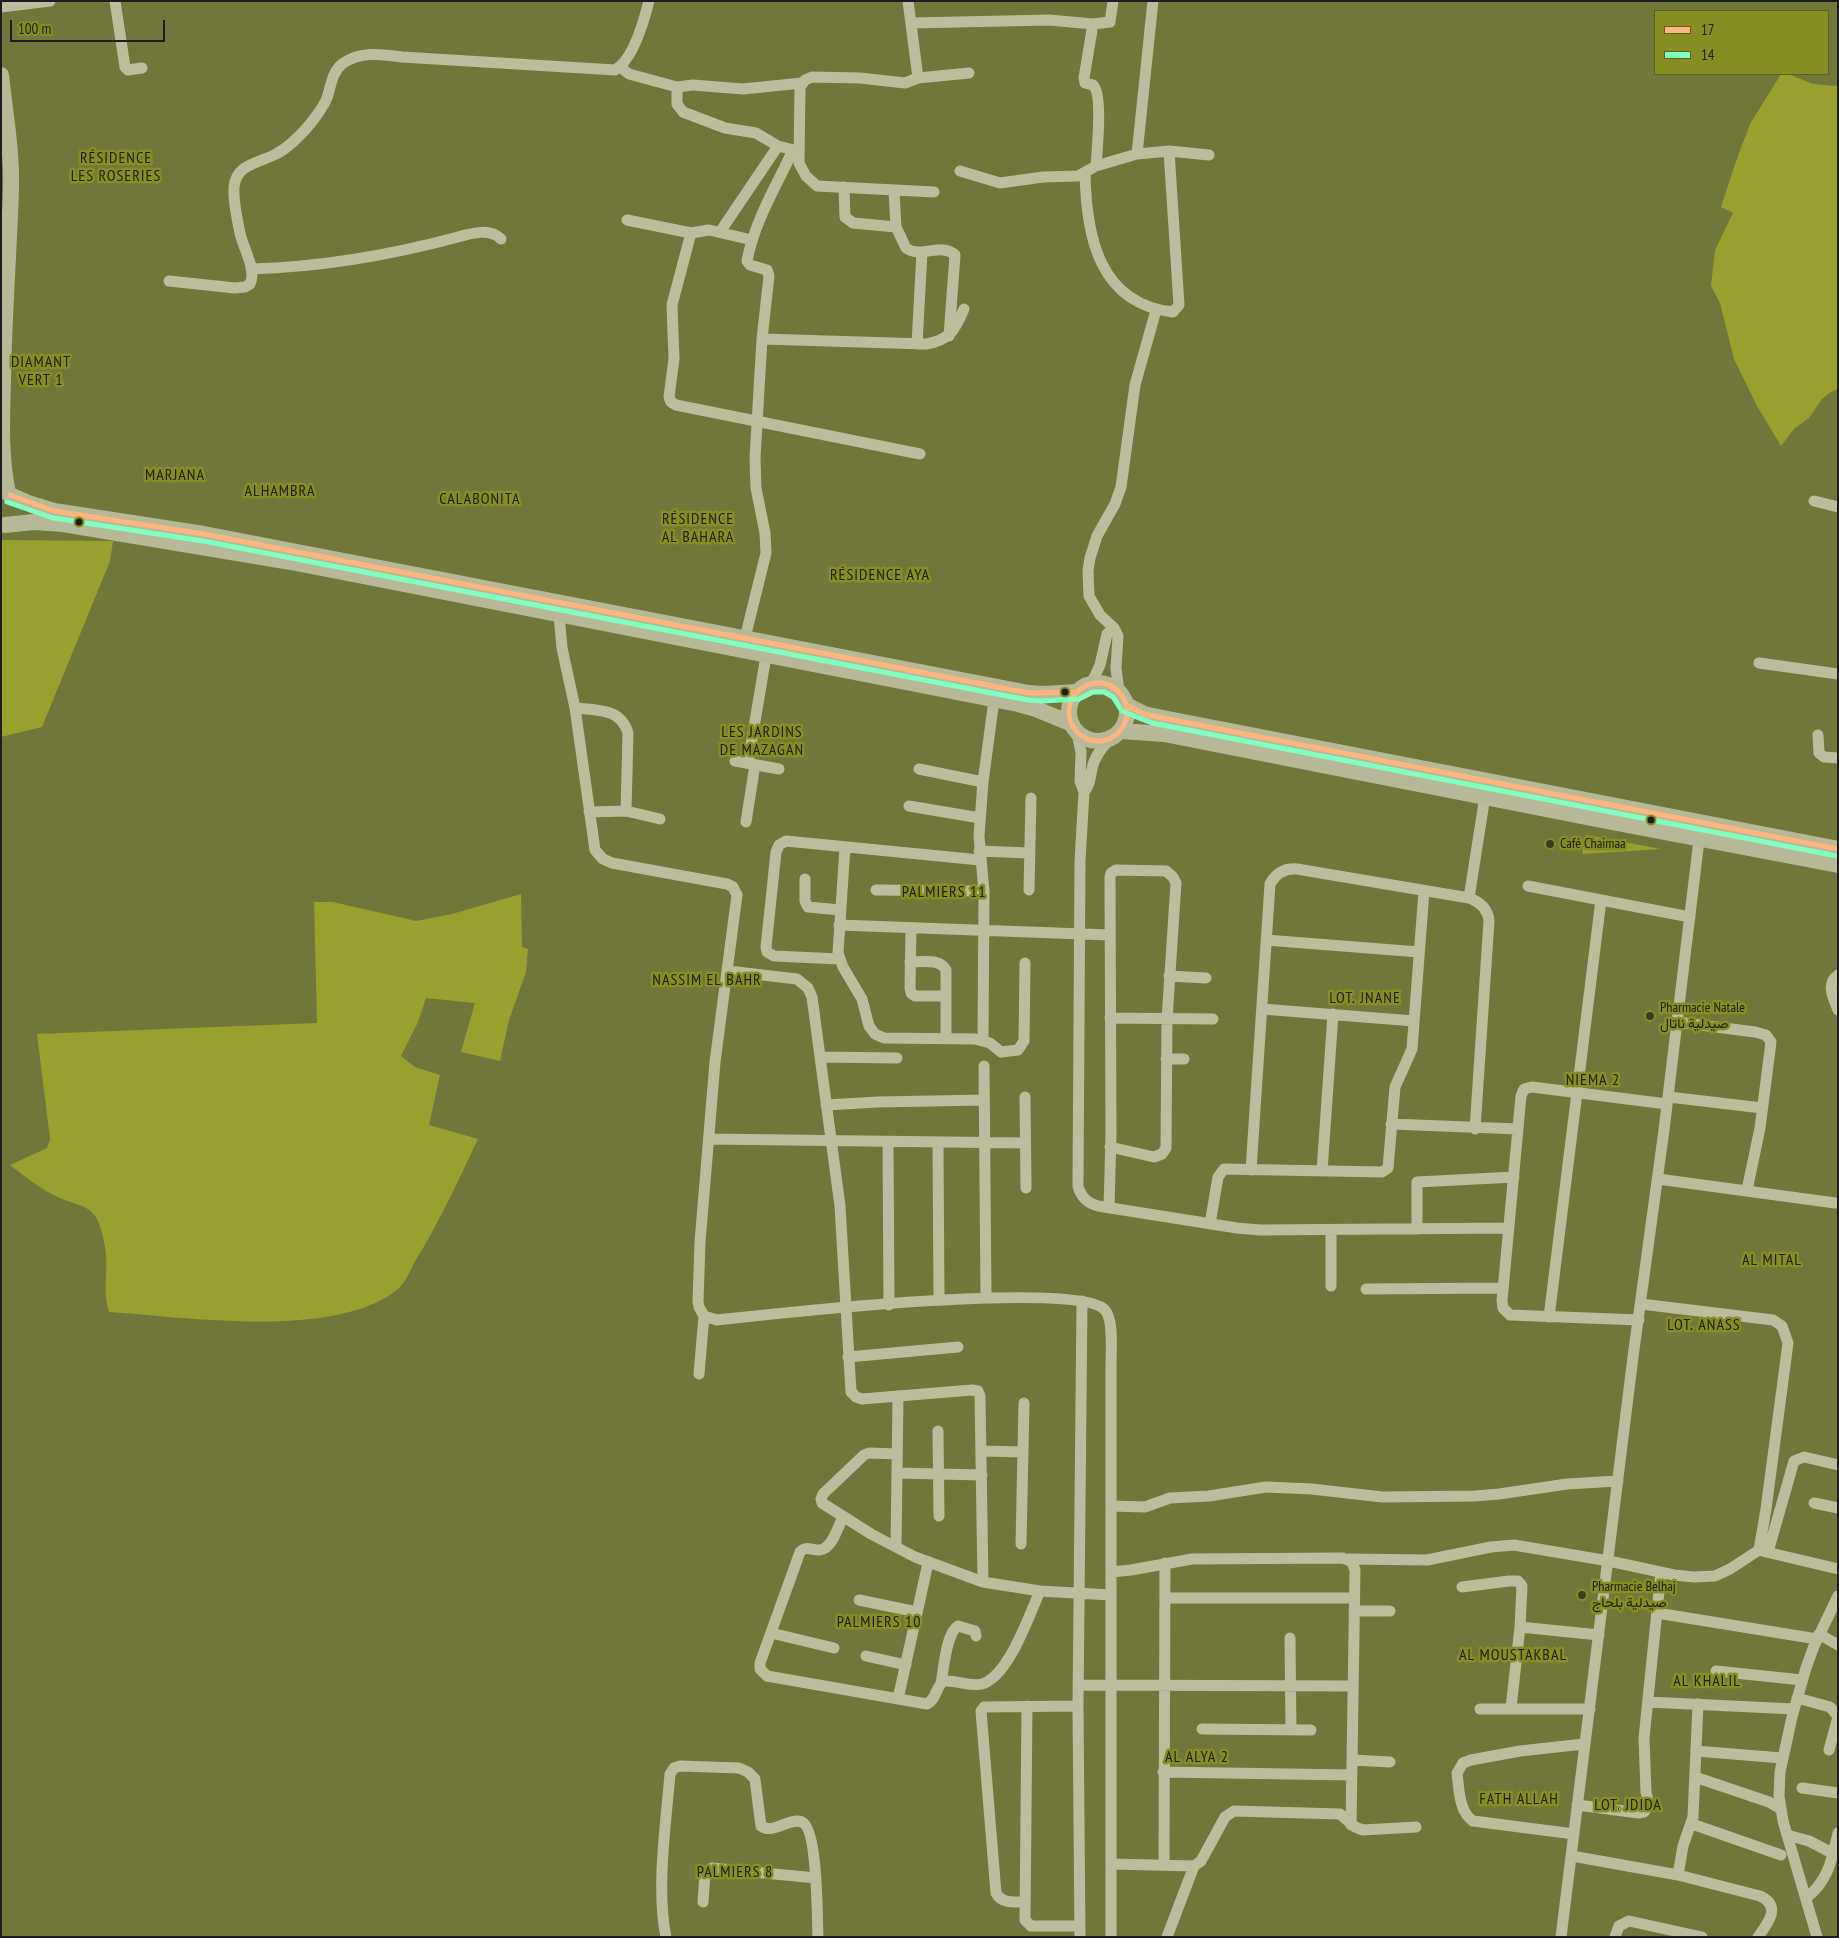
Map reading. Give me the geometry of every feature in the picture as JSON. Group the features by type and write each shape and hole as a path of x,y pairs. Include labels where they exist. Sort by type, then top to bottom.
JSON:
{"main road":[{"path":"1,74 11,186 3,290 2,446 6,492 13,510 12,516 3,526"},
{"path":"6,492 31,504 54,511 204,534 1029,693 1043,694 1106,684 1144,714 1838,849"},
{"path":"3,526 49,522 291,562 1036,709 1074,728 1093,741 1116,735 1164,734 1485,796 1699,840 1838,864"},
{"path":"1074,728 1069,709 1070,703 1084,688"},
{"path":"1116,735 1126,721 1123,699"}],"street":[{"path":"1,7 50,1"},
{"path":"115,1 125,67 128,70 142,68"},
{"path":"169,281 245,288 250,284 252,281 251,269 236,213 234,187 238,174 249,164 277,154 298,137 322,108 327,99 333,76 341,65 348,60 364,55 384,54 402,57 613,70 620,67 638,39 649,1"},
{"path":"908,1 918,78"},
{"path":"912,23 1049,20 1093,24 1110,22 1112,1"},
{"path":"1137,154 1153,1"},
{"path":"1093,24 1084,78 1085,83 1093,85 1098,92 1096,166"},
{"path":"620,67 629,74 677,87 743,89 802,83"},
{"path":"934,192 817,186 806,176 798,163 796,150 800,87 805,80 812,77 860,78 905,83 918,78 969,73"},
{"path":"677,87 677,104 683,112 725,128 756,134 778,146 796,150"},
{"path":"720,232 778,146"},
{"path":"745,638 766,553 765,533 758,504 755,473 762,339 769,276 765,269 752,266 748,262 752,240 796,150"},
{"path":"1085,172 1089,226 1102,266 1110,277 1130,296 1156,310 1173,312 1179,305 1170,152"},
{"path":"960,171 1000,183 1044,177 1078,176 1096,166 1137,154 1170,152 1208,155"},
{"path":"844,187 845,217 847,220 853,223 896,227"},
{"path":"894,190 896,227 902,242 908,250 912,252 947,250 953,253 956,258 949,336"},
{"path":"627,220 691,233 709,230 752,240"},
{"path":"251,269 284,268 360,258 408,250 483,232 492,232 501,239"},
{"path":"691,233 672,305 674,359 670,400 676,405 920,454"},
{"path":"917,344 922,252"},
{"path":"762,339 934,343 949,336 958,324 964,309"},
{"path":"1123,699 1116,668 1118,636 1114,628 1100,615 1089,596 1088,571 1097,536 1115,504 1121,487 1135,385 1156,310"},
{"path":"1814,502 1838,507"},
{"path":"559,616 562,648 575,708 595,850 607,862 727,884 733,887 738,900 714,1062 700,1242 698,1302 704,1316 699,1374"},
{"path":"1084,688 1100,666 1107,634 1114,628"},
{"path":"746,822 766,656"},
{"path":"1758,663 1838,674"},
{"path":"983,1040 984,891 980,855 980,818 994,700"},
{"path":"575,708 612,713 622,721 627,729 626,811"},
{"path":"1074,728 1081,752 1080,780 1084,792 1080,861 1078,1186 1087,1201 1109,1208 1260,1230 1509,1228"},
{"path":"1084,792 1090,783 1092,768 1096,758 1116,735"},
{"path":"1818,735 1818,753 1838,758"},
{"path":"735,761 779,769"},
{"path":"919,769 983,782"},
{"path":"1469,898 1485,796"},
{"path":"1028,890 1031,798"},
{"path":"909,806 980,818"},
{"path":"589,812 626,811 660,819"},
{"path":"1561,1937 1584,1744 1668,1100 1699,840"},
{"path":"840,959 771,956 767,952 776,852 779,845 786,841 844,847 980,855 1029,853"},
{"path":"844,847 838,946 840,959 847,975 862,999 868,1026 875,1034 884,1038 983,1040 1001,1052 1018,1050 1023,1044 1026,964"},
{"path":"1251,1170 1270,884 1276,875 1286,870 1297,869 1469,898 1475,900 1484,908 1489,921 1475,1129"},
{"path":"1109,1208 1110,877 1113,871 1119,870 1168,872 1176,884 1167,1019 1167,1144 1165,1151 1154,1157 1110,1147"},
{"path":"805,879 805,900 808,907 840,910"},
{"path":"1528,886 1690,917"},
{"path":"876,890 984,891"},
{"path":"1210,1224 1218,1177 1221,1171 1228,1168 1382,1172 1386,1170 1390,1163 1395,1087 1398,1076 1410,1055 1424,890"},
{"path":"1550,1317 1602,900"},
{"path":"839,925 1110,935"},
{"path":"911,928 910,988 913,995 946,996"},
{"path":"1266,940 1418,952"},
{"path":"910,962 938,963 944,966 946,974 946,1038"},
{"path":"728,971 797,979 805,984 812,997 841,1216 849,1388 853,1395 862,1398 978,1391 981,1399 983,1582"},
{"path":"1169,976 1206,978"},
{"path":"1838,976 1832,981 1831,987 1838,1010"},
{"path":"1262,1009 1414,1021"},
{"path":"1322,1171 1333,1014"},
{"path":"1110,1018 1213,1019"},
{"path":"1677,1022 1755,1032 1766,1035 1771,1042 1760,1128 1747,1190"},
{"path":"820,1057 896,1058"},
{"path":"1166,1059 1184,1059"},
{"path":"984,1066 986,1297"},
{"path":"1639,1320 1510,1315 1505,1311 1502,1305 1503,1288 1522,1093 1526,1088 1532,1087 1762,1108"},
{"path":"1025,1097 1026,1188"},
{"path":"826,1105 984,1100"},
{"path":"1392,1124 1475,1129 1518,1129"},
{"path":"709,1139 1025,1143"},
{"path":"888,1142 889,1305"},
{"path":"938,1143 939,1300"},
{"path":"1417,1229 1418,1182 1514,1177"},
{"path":"1658,1179 1835,1203"},
{"path":"1331,1230 1331,1286"},
{"path":"1366,1289 1503,1288"},
{"path":"704,1316 717,1320 986,1297 1082,1301 1104,1308 1110,1322 1111,1937"},
{"path":"1027,1706 1025,1920 1029,1925 1080,1932 1078,1706 1082,1301"},
{"path":"1641,1304 1774,1320 1782,1326 1788,1343 1764,1551"},
{"path":"848,1357 958,1346"},
{"path":"896,1547 898,1396"},
{"path":"1021,1544 1024,1403"},
{"path":"938,1431 939,1516"},
{"path":"982,1451 1023,1452"},
{"path":"897,1454 864,1454 822,1494 822,1503 896,1547 928,1563 983,1582 1040,1591 1111,1595"},
{"path":"1764,1551 1794,1461 1804,1457 1838,1465"},
{"path":"897,1473 982,1475"},
{"path":"1111,1506 1145,1507 1170,1498 1209,1496 1266,1487 1312,1488 1382,1497 1475,1496 1567,1484 1618,1481"},
{"path":"1814,1503 1838,1508"},
{"path":"843,1517 826,1548 820,1550 808,1548 800,1552 760,1663 762,1672 767,1676 927,1704 932,1700 941,1683 953,1629 958,1626 972,1630 976,1636"},
{"path":"1111,1572 1192,1559 1343,1558 1427,1560 1491,1546 1514,1545 1694,1577 1715,1576 1764,1551 1838,1570"},
{"path":"1349,1559 1354,1566 1351,1825"},
{"path":"898,1698 928,1563"},
{"path":"1164,1865 1165,1563"},
{"path":"1577,1805 1639,1813 1644,1812 1648,1808 1644,1738 1661,1572"},
{"path":"1462,1587 1509,1581 1520,1583 1523,1592 1511,1708"},
{"path":"941,1683 946,1681 977,1684 994,1678 1010,1655 1040,1591"},
{"path":"1817,1937 1787,1835 1781,1809 1779,1784 1782,1758 1802,1680 1818,1637 1838,1596"},
{"path":"1166,1598 1354,1598"},
{"path":"859,1600 917,1612"},
{"path":"1354,1611 1390,1611"},
{"path":"1657,1613 1818,1637 1838,1645"},
{"path":"1520,1627 1599,1635"},
{"path":"771,1633 834,1648"},
{"path":"1290,1638 1292,1730"},
{"path":"866,1656 906,1665"},
{"path":"1716,1672 1802,1680"},
{"path":"1079,1685 1354,1686"},
{"path":"1648,1702 1796,1704 1830,1708 1837,1722 1829,1750"},
{"path":"1678,1875 1683,1846 1692,1824 1698,1704"},
{"path":"1025,1902 1004,1901 996,1893 981,1711 984,1707 1078,1706"},
{"path":"1480,1709 1590,1709"},
{"path":"1202,1729 1311,1730"},
{"path":"1574,1834 1473,1821 1467,1817 1463,1810 1457,1773 1463,1763 1471,1760 1520,1751 1584,1744"},
{"path":"1696,1751 1782,1758"},
{"path":"1352,1760 1390,1762"},
{"path":"666,1937 662,1903 670,1774 674,1768 680,1766 739,1768 748,1772 755,1779 761,1826 769,1829 797,1821 804,1823 808,1827 814,1849 818,1937"},
{"path":"1163,1772 1352,1775"},
{"path":"1695,1777 1769,1802 1781,1809"},
{"path":"1802,1788 1838,1793"},
{"path":"1167,1937 1194,1866 1201,1861 1225,1817 1234,1811 1340,1814 1346,1817 1351,1825 1364,1830 1416,1827"},
{"path":"1692,1824 1780,1855"},
{"path":"1806,1898 1823,1881 1835,1855 1838,1833"},
{"path":"1787,1835 1809,1841 1835,1855"},
{"path":"1572,1856 1678,1875 1760,1896 1767,1900 1771,1908 1771,1918 1758,1937"},
{"path":"1111,1864 1194,1866"},
{"path":"703,1902 704,1874 712,1868 816,1878"},
{"path":"1615,1937 1619,1926 1629,1921 1702,1937"}],"green space":[{"path":"1780,75 1790,75 1813,84 1838,86 1838,389 1822,399 1809,418 1794,429 1781,446 1757,406 1734,359 1720,303 1711,286 1715,250 1733,213 1721,207 1750,124"},
{"path":"1,540 113,541 110,561 42,727 1,737"},
{"path":"1586,835 1661,849 1582,854"},
{"path":"521,894 522,947 528,949 526,972 509,1020 500,1061 461,1052 475,1003 426,998 418,1022 401,1056 415,1067 440,1075 429,1125 478,1139 440,1217 401,1286 371,1305 338,1315 300,1320 259,1322 109,1312 106,1296 106,1255 98,1220 87,1208 48,1192 10,1165 47,1148 50,1139 37,1034 317,1023 314,902 333,902 416,921 452,914"}],"transit line":[{"name":"17","path":"10,495 54,511 204,534 1029,693 1078,692"},
{"name":"14","path":"7,502 53,518 203,541 1028,700 1079,699 1093,692 1104,692 1113,697 1122,711 1152,723 1837,856"},
{"name":"17","path":"1098,683 1109,685 1119,691 1125,701 1127,712 1125,723 1119,733 1109,739 1098,741 1087,739 1077,733 1071,723 1069,712 1071,701 1077,691 1087,685 1098,683"},
{"name":"17","path":"1126,705 1144,714 1168,719 1838,849"}],"place":[{"name":"Café Chaimaa","path":"1550,844"},
{"name":"Pharmacie Natale صيدلية ناتال","path":"1650,1016"},
{"name":"Pharmacie Belhaj صيدلية بلحاج","path":"1582,1595"}],"district":[{"name":"RÉSIDENCE LES ROSERIES","path":"116,167"},
{"name":"DIAMANT VERT 1","path":"41,371"},
{"name":"MARJANA","path":"175,475"},
{"name":"ALHAMBRA","path":"280,491"},
{"name":"CALABONITA","path":"480,499"},
{"name":"RÉSIDENCE AL BAHARA","path":"698,528"},
{"name":"RÉSIDENCE AYA","path":"880,575"},
{"name":"LES JARDINS DE MAZAGAN","path":"762,741"},
{"name":"PALMIERS 11","path":"944,892"},
{"name":"NASSIM EL BAHR","path":"707,980"},
{"name":"LOT. JNANE","path":"1365,998"},
{"name":"NIEMA 2","path":"1593,1080"},
{"name":"AL MITAL","path":"1772,1260"},
{"name":"LOT. ANASS","path":"1704,1325"},
{"name":"PALMIERS 10","path":"879,1622"},
{"name":"AL MOUSTAKBAL","path":"1513,1655"},
{"name":"AL KHALIL","path":"1707,1681"},
{"name":"AL ALYA 2","path":"1197,1757"},
{"name":"FATH ALLAH","path":"1519,1799"},
{"name":"LOT. JDIDA","path":"1628,1805"},
{"name":"PALMIERS 8","path":"735,1872"}]}
